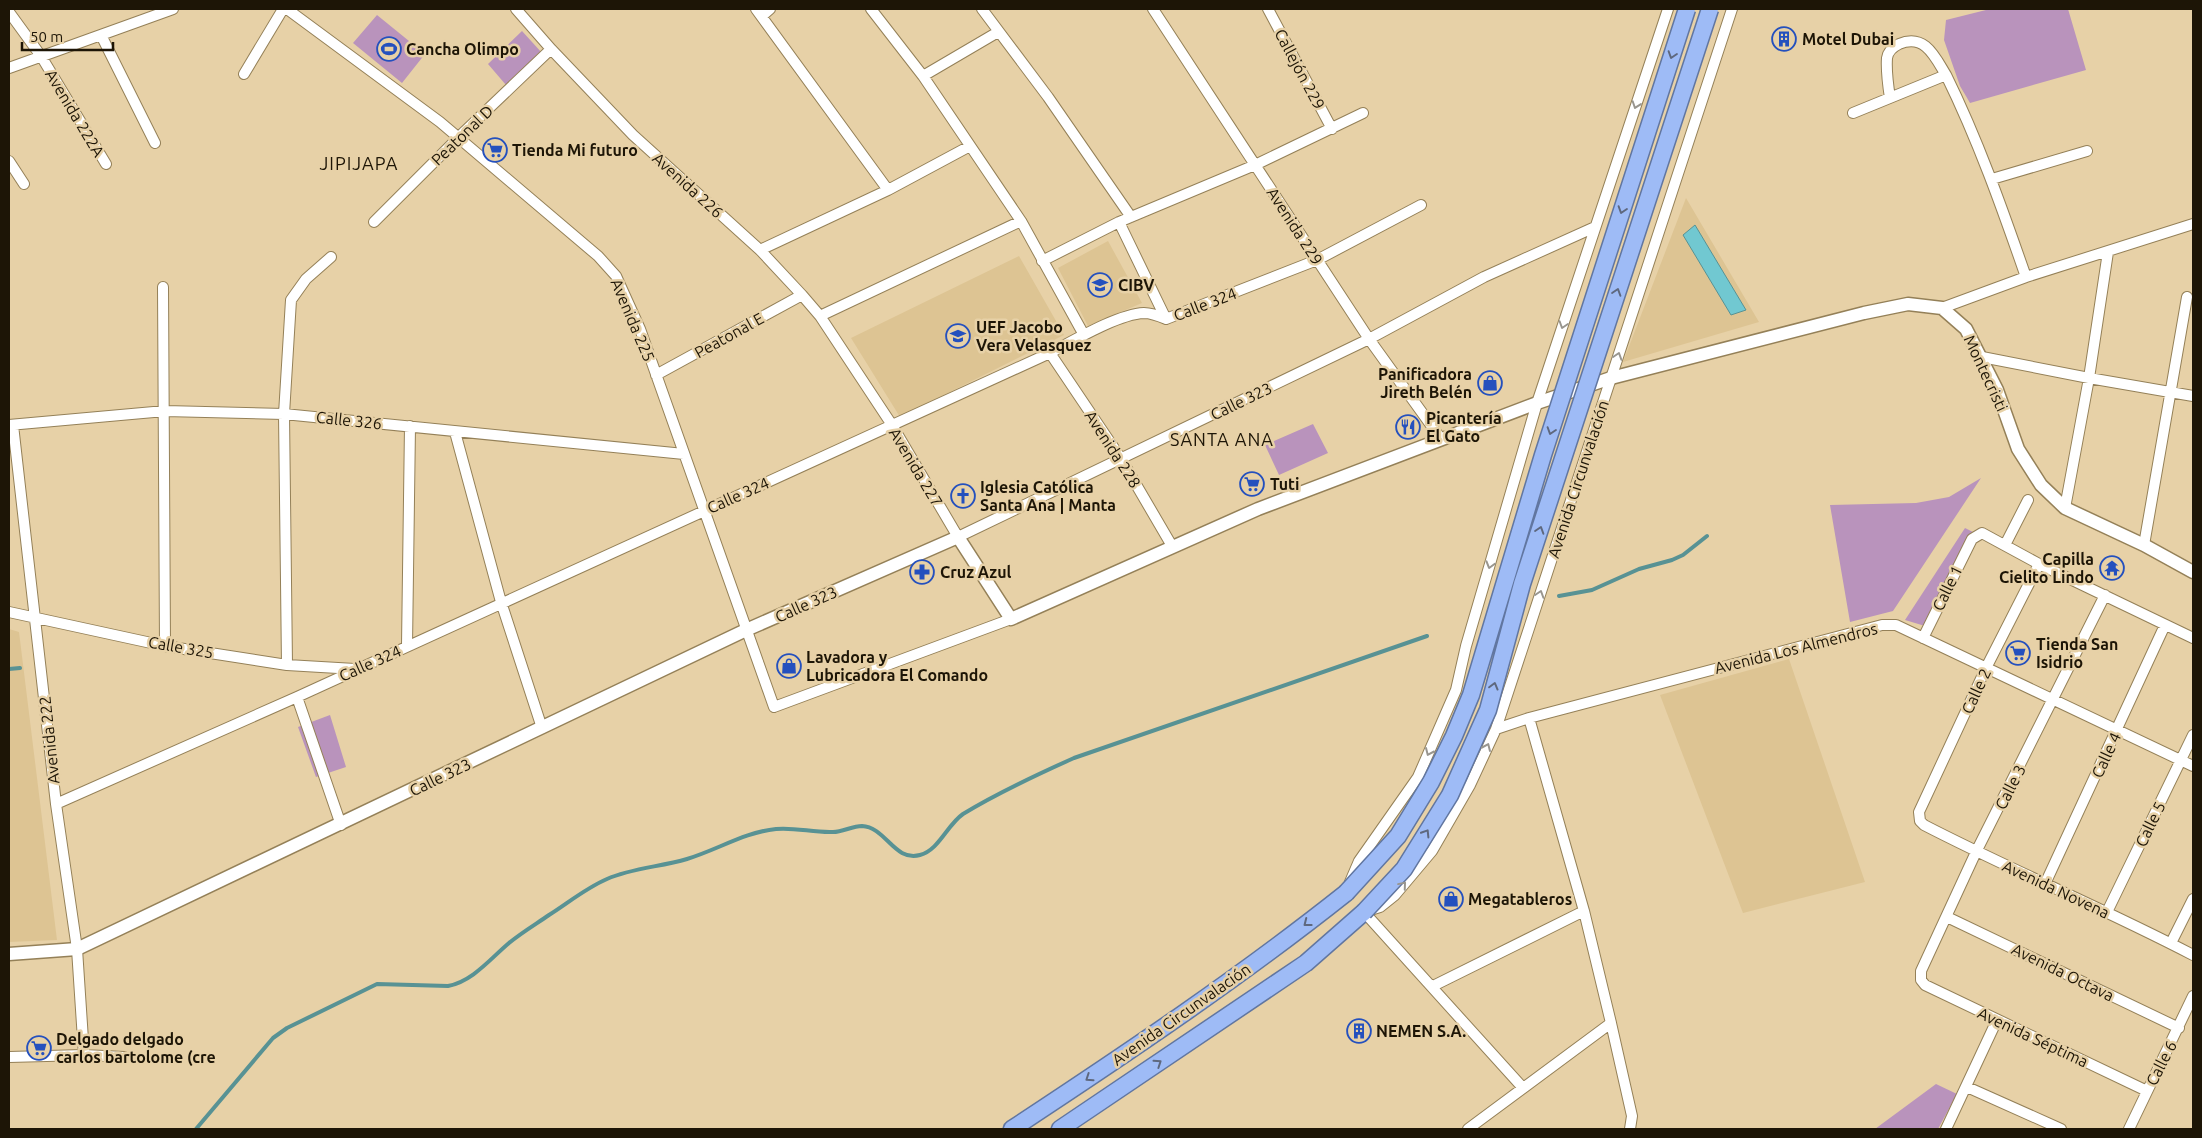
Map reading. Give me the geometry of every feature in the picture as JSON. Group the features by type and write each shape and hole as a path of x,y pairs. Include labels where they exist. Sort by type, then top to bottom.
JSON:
{"highway":[{"name":"Avenida Circunvalación","path":"1012,1129 1128,1052 1287,939 1346,893 1398,836 1431,782 1454,736 1471,695 1543,455 1687,9"},
{"name":"Avenida Circunvalación","path":"1060,1129 1306,963 1364,912 1404,869 1444,803 1488,710 1522,584 1710,9"}],"street":[{"path":"9,68 172,9"},
{"path":"244,74 283,9"},
{"name":"Avenida 225","path":"287,9 459,137 598,256 616,276 640,329 774,707 1010,619"},
{"name":"Avenida 226","path":"516,9 633,135 760,250 820,316"},
{"path":"770,9 759,12 888,190"},
{"path":"871,9 923,76 1020,221 1084,335"},
{"path":"982,9 1048,97 1131,217"},
{"name":"Avenida 229","path":"1153,9 1369,339 1441,440"},
{"name":"Callejón 229","path":"1268,9 1332,129"},
{"name":"Avenida Circunvalación","path":"1346,893 1359,861 1418,777 1456,690 1466,646 1538,403 1668,9"},
{"name":"Avenida Circunvalación","path":"1364,912 1380,907 1396,895 1432,851 1470,785 1496,729 1732,9"},
{"name":"Avenida 222A","path":"9,12 41,56 106,164"},
{"path":"923,76 998,32"},
{"path":"101,35 155,143"},
{"path":"1890,98 1887,57 1892,48 1902,43 1913,41 1923,43 1931,49 1946,74 1970,124 1992,178 2026,277"},
{"name":"Peatonal D","path":"374,222 459,137 552,49"},
{"path":"1853,113 1946,74"},
{"path":"1042,261 1119,222 1255,165 1363,113"},
{"path":"760,250 888,190 970,146"},
{"path":"1992,178 2087,151"},
{"path":"9,161 24,184"},
{"name":"Calle 324","path":"56,804 297,697 501,602 1050,353 1084,335 1129,316 1142,313 1154,314 1166,319 1317,260 1422,205"},
{"path":"820,316 1020,221"},
{"path":"1119,222 1166,319"},
{"path":"1010,619 1258,509 1538,403 1611,378 1873,311 1908,304 1942,308 2026,277 2193,224"},
{"name":"Calle 323","path":"9,954 77,950 746,630 958,537 1120,457 1369,339 1484,278 1595,226"},
{"path":"2065,508 2089,378 2108,252"},
{"path":"287,665 284,414 291,300 306,278 331,257"},
{"path":"164,288 165,646"},
{"name":"Peatonal E","path":"656,375 802,295"},
{"path":"2144,545 2188,297"},
{"name":"Montecristi","path":"1942,308 1966,329 1982,357 2018,449 2041,485 2065,508 2144,545 2193,572"},
{"name":"Avenida 227","path":"820,316 892,425 958,537 1010,619"},
{"name":"Avenida 228","path":"1050,353 1120,457 1172,546"},
{"path":"1982,357 2193,396"},
{"name":"Calle 326","path":"11,425 164,411 284,414 684,454"},
{"name":"Avenida 222","path":"11,425 36,618 56,804 77,950 84,1055"},
{"path":"406,646 410,426"},
{"path":"456,432 501,602 542,728"},
{"path":"2028,500 2005,545 2039,564 2193,638"},
{"name":"Calle 1","path":"1923,638 1972,539 1982,533 2005,545"},
{"name":"Calle 2","path":"1920,821 1920,812 1986,668 2039,564"},
{"name":"Calle 3","path":"1921,980 1921,971 1976,852 2105,596"},
{"name":"Calle 325","path":"9,612 165,646 287,665 356,669"},
{"name":"Avenida Los Almendros","path":"1496,729 1529,718 1865,628 1896,625 2193,766"},
{"name":"Calle 4","path":"2045,884 2165,625"},
{"path":"297,697 341,825"},
{"path":"1529,718 1584,911 1632,1116 1630,1129"},
{"name":"Calle 5","path":"2107,912 2193,736"},
{"name":"Avenida Novena","path":"1920,821 1924,825 1976,852 2107,912 2193,955"},
{"path":"2170,943 2193,899"},
{"path":"1433,986 1584,911"},
{"path":"1364,912 1524,1088"},
{"name":"Avenida Octava","path":"1947,917 2179,1028"},
{"name":"Avenida Séptima","path":"1921,980 1925,985 2147,1091"},
{"name":"Calle 6","path":"2129,1129 2193,996"},
{"path":"1946,1129 1997,1020"},
{"path":"1468,1129 1611,1023"},
{"path":"9,1057 84,1055 124,1057"},
{"path":"1967,1087 2061,1129"}],"shaded area":[{"path":"1990,9 2068,9 2086,70 1970,103 1960,86 1944,40 1946,20"},
{"name":"Cancha Olimpo","path":"377,15 425,54 402,83 353,43"},
{"path":"522,31 542,53 506,85 488,64"},
{"path":"1686,198 1759,322 1623,362"},
{"name":"CIBV","path":"1108,241 1142,303 1088,326 1058,268"},
{"name":"UEF Jacobo Vera Velasquez","path":"1019,256 1064,335 900,417 851,338"},
{"path":"1313,424 1328,453 1279,475 1265,445"},
{"path":"1981,478 1893,611 1850,622 1830,505 1916,503 1949,497"},
{"path":"1965,528 1973,532 1925,626 1905,620"},
{"path":"9,629 19,632 57,940 9,942"},
{"path":"1789,659 1865,882 1743,913 1660,695"},
{"path":"330,715 346,767 316,777 298,727"},
{"path":"1936,1084 1957,1094 1938,1129 1875,1129"}],"water":[{"path":"1695,225 1746,310 1731,315 1683,235"}],"waterway":[{"path":"1559,596 1592,590 1639,569 1672,560 1683,555 1707,536"},
{"path":"196,1129 273,1038 287,1028 377,984 448,986 457,983 473,974 524,932 584,891 607,879 626,872 687,859 742,837 776,829 833,832 862,826 878,832 903,854 911,856 920,855 938,843 952,824 963,814 1004,791 1074,758 1427,636"},
{"path":"9,669 20,668"}],"place":[{"name":"Motel Dubai","path":"1784,39"},
{"name":"Cancha Olimpo","path":"389,49"},
{"name":"Tienda Mi futuro","path":"495,150"},
{"name":"CIBV","path":"1100,285"},
{"name":"UEF Jacobo Vera Velasquez","path":"958,336"},
{"name":"Panificadora Jireth Belén","path":"1490,383"},
{"name":"Picantería El Gato","path":"1408,427"},
{"name":"Tuti","path":"1252,484"},
{"name":"Iglesia Católica Santa Ana | Manta","path":"963,496"},
{"name":"Capilla Cielito Lindo","path":"2112,568"},
{"name":"Cruz Azul","path":"922,572"},
{"name":"Tienda San Isidrio","path":"2018,653"},
{"name":"Lavadora y Lubricadora El Comando","path":"789,666"},
{"name":"Megatableros","path":"1451,899"},
{"name":"NEMEN S.A.","path":"1359,1031"},
{"name":"Delgado delgado carlos bartolome (cre","path":"39,1048"}],"district":[{"name":"JIPIJAPA","path":"359,164"},
{"name":"SANTA ANA","path":"1222,440"}]}
